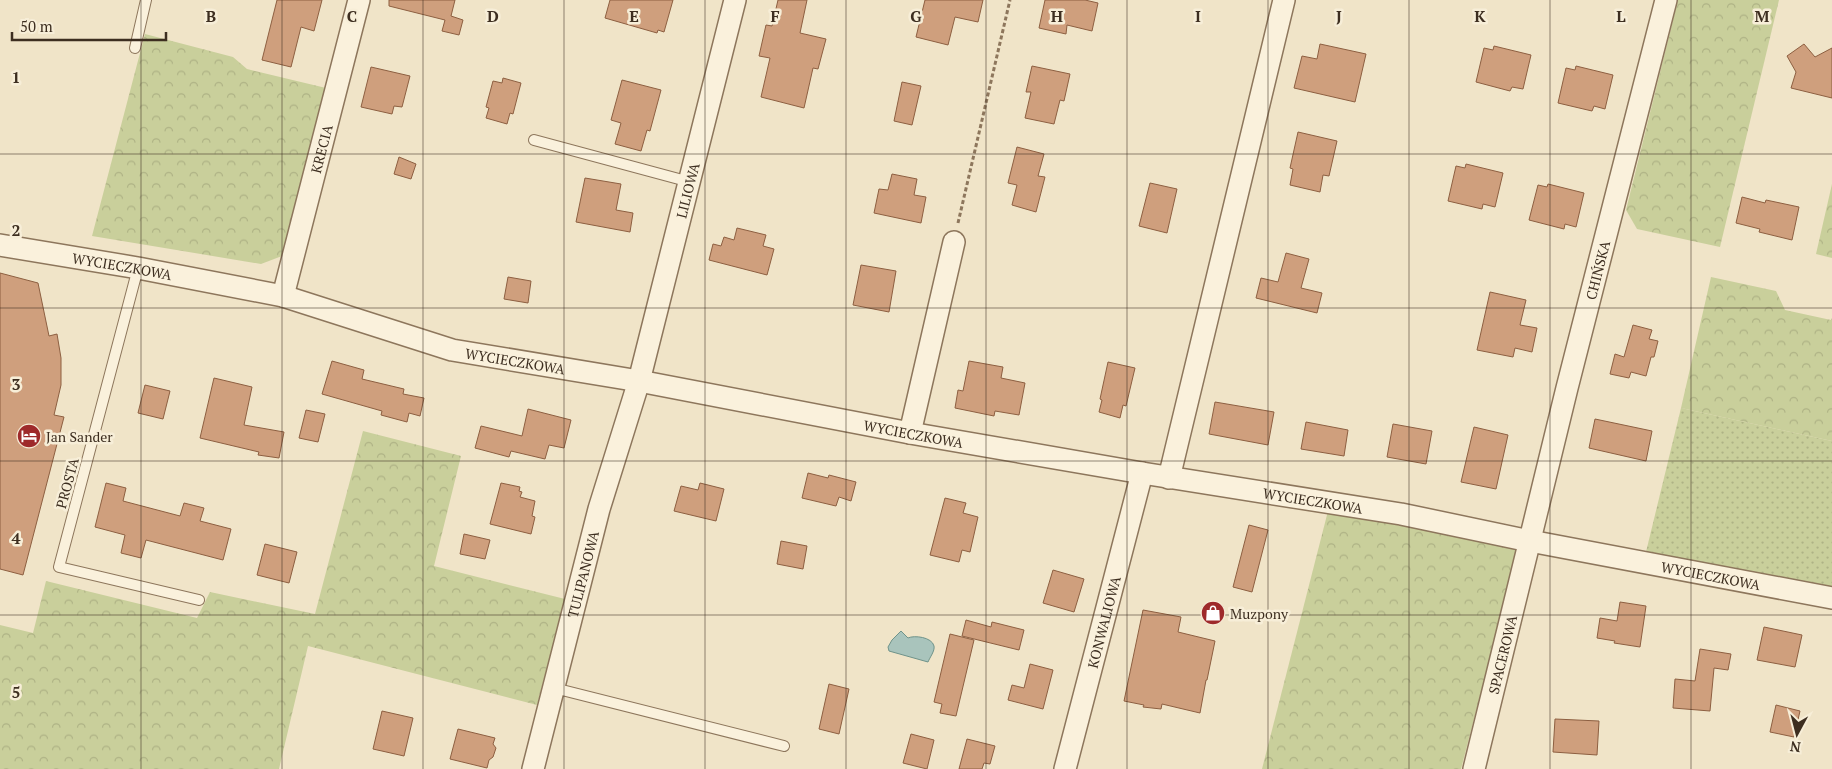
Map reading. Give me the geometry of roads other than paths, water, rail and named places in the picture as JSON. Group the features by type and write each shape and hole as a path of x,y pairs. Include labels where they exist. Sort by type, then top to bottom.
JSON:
{"street":[{"name":"KRECIA","path":"283,296 359,0"},
{"name":"LILIOWA","path":"640,381 735,0"},
{"path":"1169,478 1284,0"},
{"name":"CHIŃSKA","path":"1530,541 1666,0"},
{"path":"910,433 954,242"},
{"name":"WYCIECZKOWA","path":"0,245 138,268 283,296 452,350 640,381 910,433 1169,478 1401,514 1530,541 1832,598"},
{"name":"TULIPANOWA","path":"533,769 600,509 640,381"},
{"name":"KONWALIOWA","path":"1065,769 1142,473"},
{"name":"SPACEROWA","path":"1474,769 1530,541"}],"lane":[{"path":"135,48 146,0"},
{"path":"534,140 690,182"},
{"name":"PROSTA","path":"138,268 59,567 199,600"},
{"path":"554,688 784,746"}],"water":[{"path":"901,631 908,638 923,638 933,643 934,650 928,662 889,651 888,647 892,640"}],"place":[{"name":"Jan Sander","path":"29,436"},
{"name":"Muzpony","path":"1213,613"}]}
